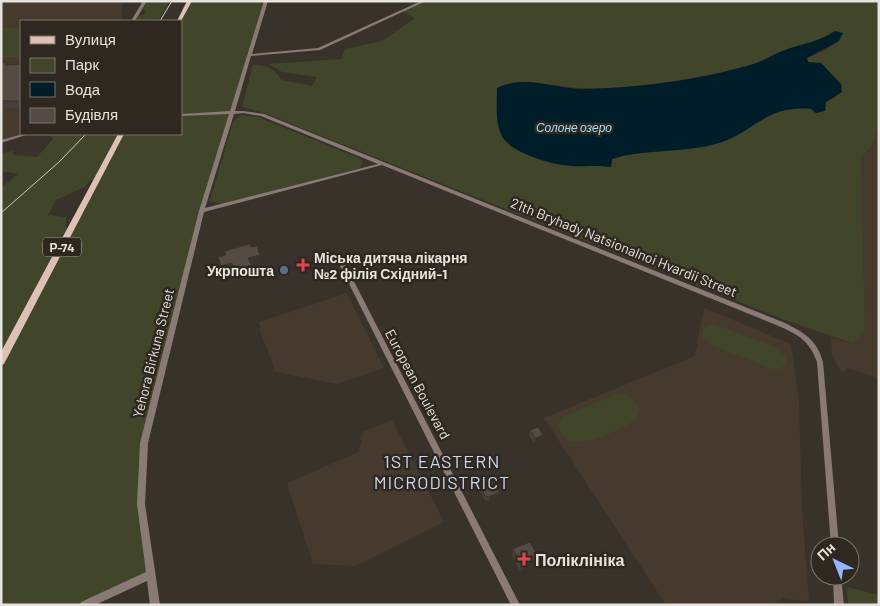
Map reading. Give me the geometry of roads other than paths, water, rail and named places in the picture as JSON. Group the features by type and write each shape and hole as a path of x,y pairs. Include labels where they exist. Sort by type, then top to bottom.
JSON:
{"main road":[{"path":"180,20 190,1"},
{"name":"Р-74","path":"1,361 120,135"}],"street":[{"path":"133,20 145,1"},
{"name":"Yehora Birkuna Street","path":"155,605 141,504 144,443 202,211 266,1"},
{"path":"250,54 319,49 424,1"},
{"name":"21th Bryhady Natsionalnoi Hvardii Street","path":"182,115 231,113 262,115 783,325 812,342 816,347 820,362 834,536"},
{"path":"1,144 24,135"},
{"path":"202,211 382,164"},
{"name":"European Boulevard","path":"338,256 516,605"},
{"path":"84,605 150,575"},
{"path":"838,586 839,605"}],"water":[{"name":"Солоне озеро","path":"835,31 843,33 839,41 807,58 808,62 821,63 841,84 842,92 826,102 825,111 816,113 811,109 795,109 783,111 719,143 692,149 638,153 612,159 611,167 573,166 532,157 522,152 505,141 499,129 497,88 508,84 529,82 584,89 646,85 689,79 755,64 781,52 822,38"}],"tram line":[{"path":"161,20 172,1"},
{"path":"1,213 59,162 85,135"}],"place":[{"name":"Міська дитяча лікарня №2 філія Східний-1","path":"303,265"},
{"name":"Укрпошта","path":"284,270"},
{"name":"Поліклініка","path":"524,559"}],"district":[{"name":"1ST EASTERN MICRODISTRICT","path":"442,471"}]}
